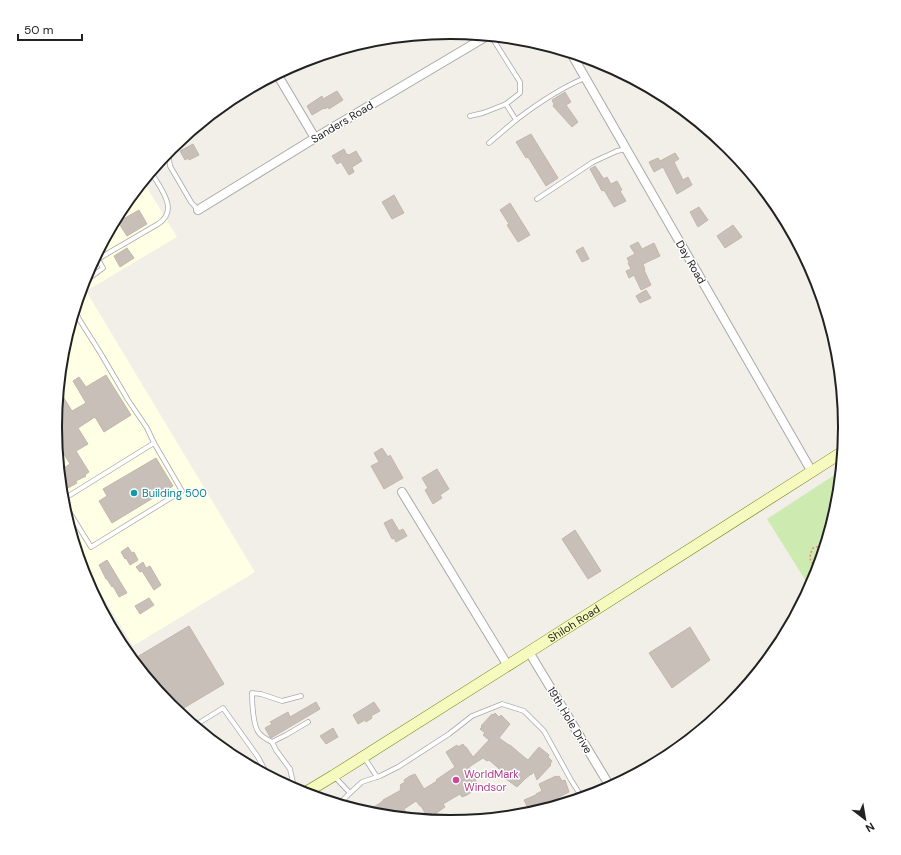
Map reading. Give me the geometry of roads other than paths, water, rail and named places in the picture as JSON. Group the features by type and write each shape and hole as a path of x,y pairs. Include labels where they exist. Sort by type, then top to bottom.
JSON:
{"main road":[{"name":"Shiloh Road","path":"311,789 508,666 838,455"}],"street":[{"name":"Sanders Road","path":"198,210 315,138 480,40"},
{"name":"Day Road","path":"575,60 812,472"},
{"path":"281,78 315,138"},
{"path":"402,492 508,666"},
{"name":"19th Hole Drive","path":"529,652 608,782"}],"lane":[{"path":"470,116 483,113 506,104 520,93 520,82 494,41"},
{"path":"490,143 516,120 540,102 586,78"},
{"path":"506,104 516,120"},
{"path":"537,199 593,162 617,151 626,149"},
{"path":"169,160 170,166 191,202 198,210"},
{"path":"103,254 163,221 166,216 168,202 154,177"},
{"path":"94,274 103,268 100,262"},
{"path":"72,517 91,547 182,491 147,428 128,400 78,317"},
{"path":"68,496 154,443"},
{"path":"293,782 290,769 272,742 259,733 255,722 252,693 282,700 301,696"},
{"path":"342,800 362,782 398,767 449,734 472,716 502,704 524,711 544,731 580,793"},
{"path":"198,723 222,708 258,757 264,768"},
{"path":"272,742 308,722"},
{"path":"364,756 377,777"},
{"path":"333,776 350,793"}],"place":[{"name":"Building 500","path":"134,493"},
{"name":"WorldMark Windsor","path":"456,780"}]}
